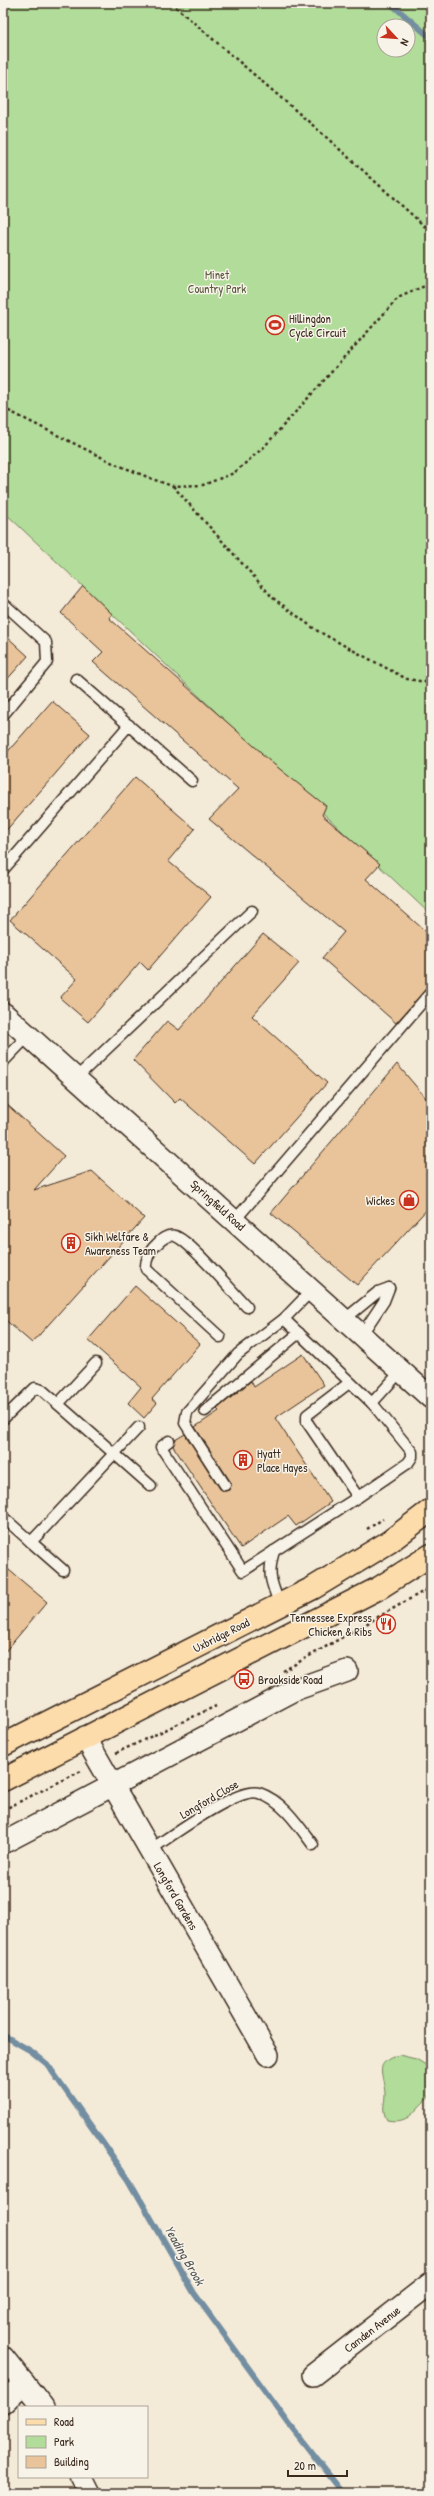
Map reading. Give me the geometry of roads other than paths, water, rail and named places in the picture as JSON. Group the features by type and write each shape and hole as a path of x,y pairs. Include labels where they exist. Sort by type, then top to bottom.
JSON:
{"main road":[{"name":"Uxbridge Road","path":"3,1745 313,1588 389,1542 431,1510"},
{"path":"3,1780 85,1737 251,1655 379,1588 431,1555"}],"street":[{"name":"Springfield Road","path":"3,1013 362,1334 431,1398"},
{"path":"3,1842 113,1783 294,1690 348,1671"},
{"name":"Longford Gardens","path":"85,1737 113,1783 268,2055"},
{"name":"Camden Avenue","path":"313,2375 431,2283"},
{"path":"3,2357 41,2406"},
{"path":"3,2403 24,2383"},
{"path":"81,2478 89,2493"}],"lane":[{"path":"3,603 46,642 47,662 3,715"},
{"path":"76,679 192,781"},
{"path":"3,870 129,725"},
{"path":"76,1078 252,911"},
{"path":"234,1220 431,992"},
{"path":"3,1062 28,1036"},
{"path":"220,1337 146,1269 145,1263 154,1246 165,1237 173,1236 179,1238 199,1256 247,1307"},
{"path":"344,1319 378,1292 389,1288 384,1301 362,1334"},
{"path":"224,1485 185,1423 187,1412 238,1354 284,1319 312,1290"},
{"path":"168,1441 161,1447 243,1571 408,1463 412,1457 412,1452 408,1444 372,1403 349,1383 284,1319"},
{"path":"205,1411 299,1333"},
{"path":"58,1404 96,1363"},
{"path":"372,1403 390,1386 401,1371"},
{"path":"349,1383 314,1408 307,1415 307,1422 309,1428 358,1497"},
{"path":"3,1419 35,1388 42,1390 113,1455 151,1486"},
{"path":"31,1542 139,1427"},
{"path":"3,1517 63,1570"},
{"path":"274,1551 269,1568 270,1578 280,1605"},
{"name":"Longford Close","path":"150,1850 226,1802 249,1791 265,1796 282,1808 313,1845"}],"waterway":[{"path":"390,3 431,38"},
{"name":"Yeading Brook","path":"3,2035 31,2051 47,2064 129,2180 194,2293 289,2424 343,2493"}],"place":[{"name":"Hillingdon Cycle Circuit","path":"275,325"},
{"name":"Wickes","path":"409,1200"},
{"name":"Sikh Welfare & Awareness Team","path":"71,1243"},
{"name":"Hyatt Place Hayes","path":"243,1460"},
{"name":"Tennessee Express Chicken & Ribs","path":"386,1624"},
{"name":"Brookside Road","path":"244,1679"}],"park label":[{"name":"Minet Country Park","path":"217,281"}]}
